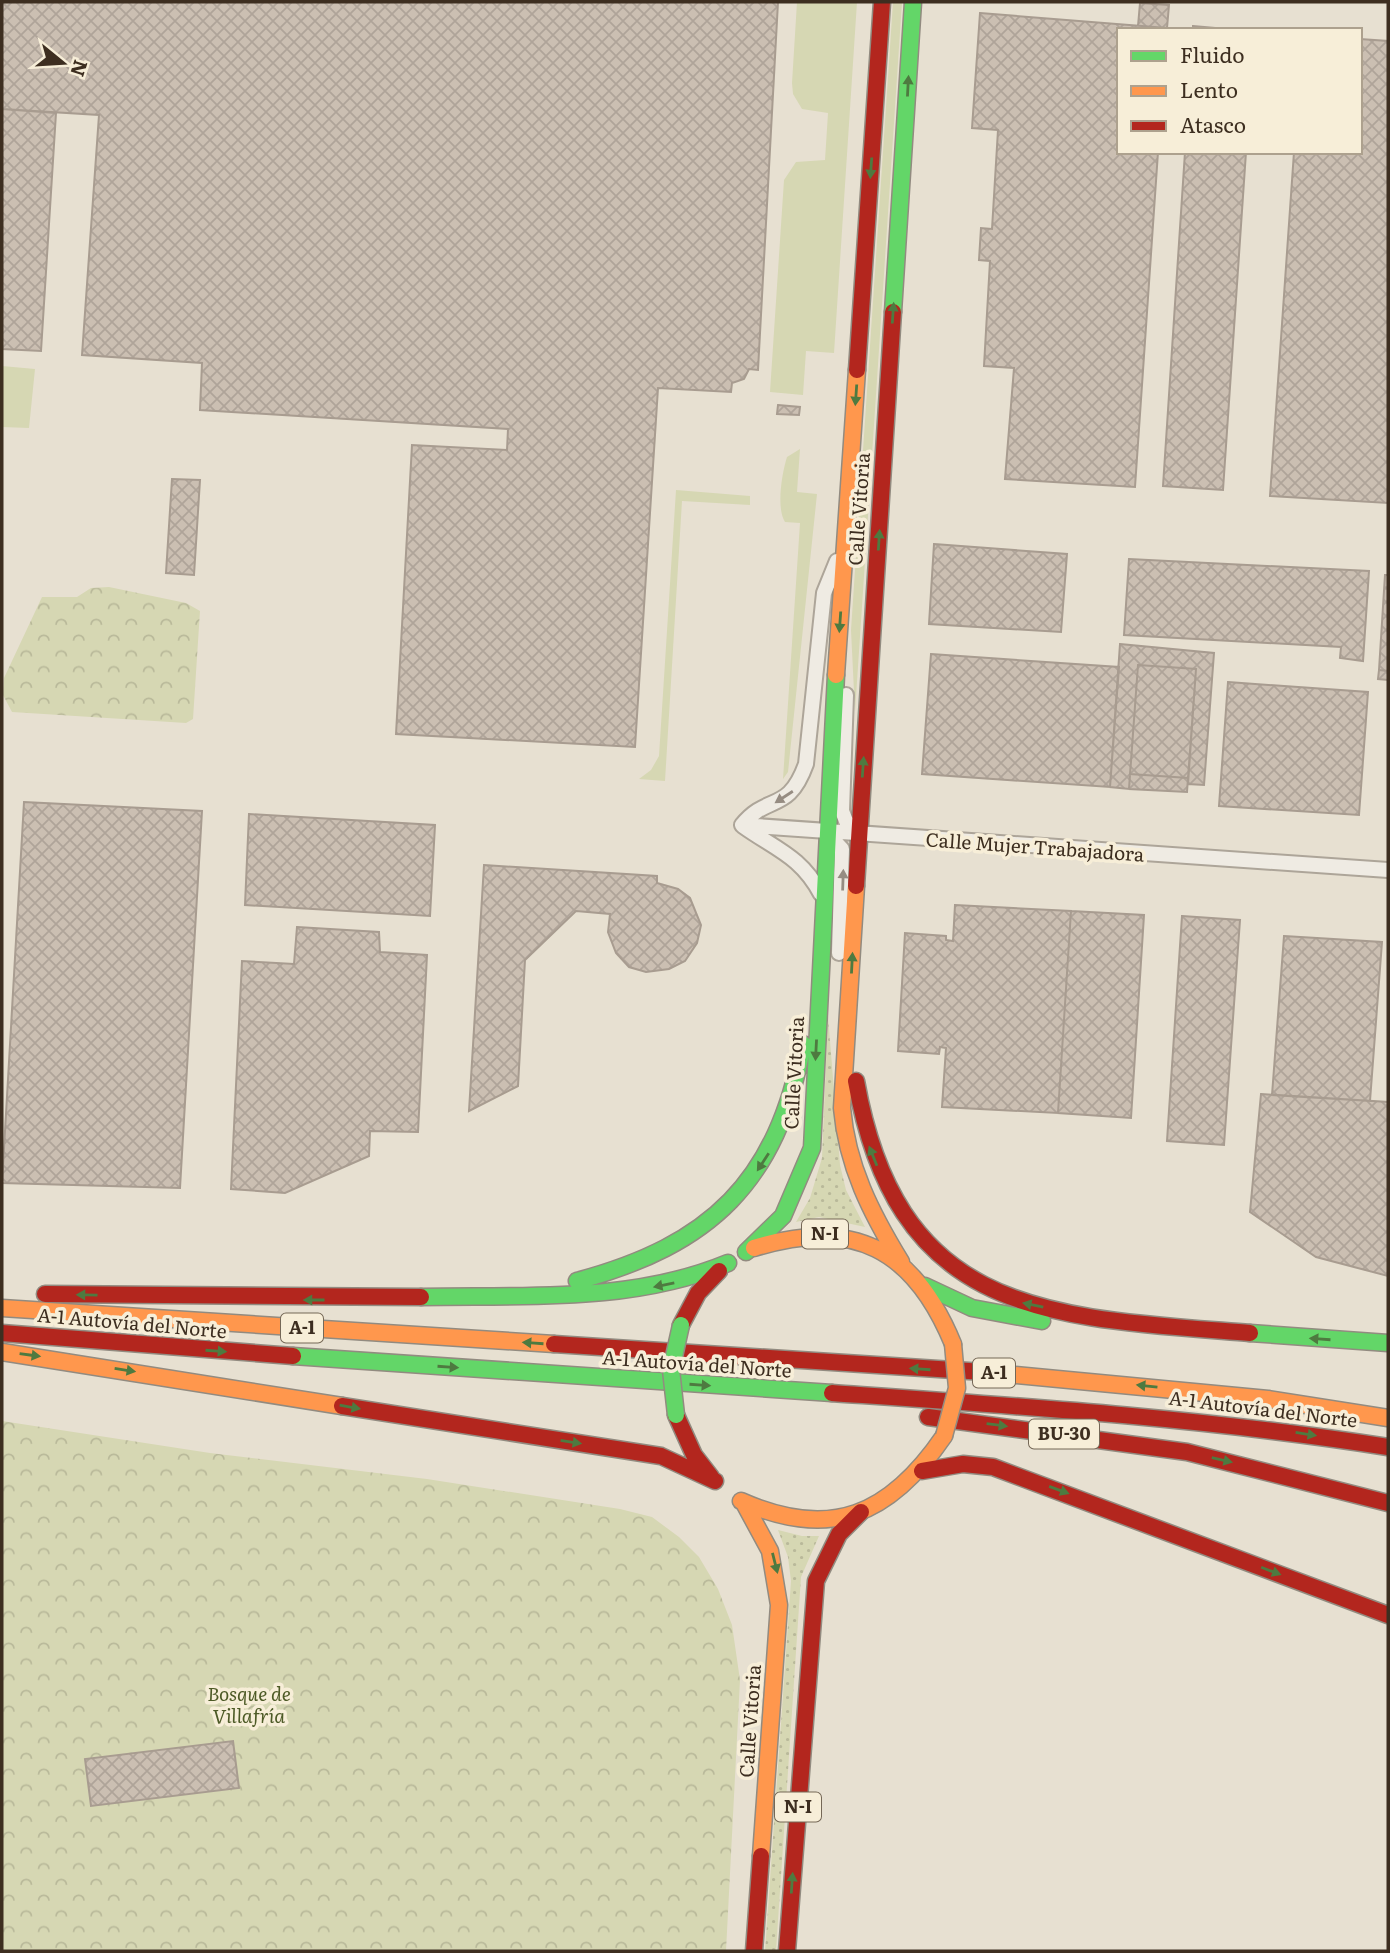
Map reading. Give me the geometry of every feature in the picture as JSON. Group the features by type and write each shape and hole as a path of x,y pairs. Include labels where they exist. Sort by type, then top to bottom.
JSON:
{"highway":[{"name":"Calle Vitoria","path":"746,1252 783,1216 803,1175 812,1148 836,666 882,2"},
{"name":"Calle Vitoria","path":"901,1262 856,1182 843,1133 843,1063 850,1018 859,835 913,2"},
{"path":"351,1300 432,1296 579,1280 635,1266 685,1242 705,1226 754,1176 781,1128 801,1060 809,943 823,903"},
{"path":"850,1018 861,1118 869,1148 885,1185 902,1214 945,1259 990,1290 1022,1303 1108,1318 1221,1331 1388,1343"},
{"name":"N-I","path":"803,1234 832,1235 877,1248 901,1262 925,1286 943,1314 953,1344 957,1388 944,1436 922,1471 903,1489 861,1512 832,1520 796,1520 744,1503 715,1481 694,1455 676,1415 671,1370 681,1325 698,1293 728,1263 746,1252 777,1238 803,1234"},
{"path":"2,1293 351,1300 650,1287 699,1277 728,1263"},
{"path":"925,1286 972,1308 1015,1318 1113,1329 1221,1331"},
{"name":"A-1 Autovía del Norte","path":"2,1308 1058,1377 1256,1398 1386,1417"},
{"name":"A-1 Autovía del Norte","path":"2,1333 1176,1418 1388,1447"},
{"path":"2,1352 662,1456 715,1481"},
{"name":"BU-30","path":"736,1388 1187,1452 1388,1503"},
{"path":"922,1471 963,1464 992,1467 1388,1615"},
{"name":"Calle Vitoria","path":"744,1503 768,1541 774,1558 779,1605 754,1951"},
{"name":"N-I","path":"787,1951 816,1581 839,1534 861,1512"}],"street":[{"path":"823,903 814,880 791,855 742,825 750,815 792,793 806,764 824,593 845,547"},
{"path":"836,666 846,697 847,713 842,811 846,821 859,835"},
{"name":"Calle Mujer Trabajadora","path":"742,825 1388,870"},
{"name":"Calle Vitoria","path":"826,832 842,849 839,1001 850,1018"}],"green space":[{"path":"797,2 857,2 834,353 806,351 803,395 770,392 784,180 796,162 825,160 828,113 802,109 793,94"},
{"path":"893,2 902,2 855,712 851,630"},
{"path":"2,366 35,369 29,428 2,427"},
{"path":"800,449 797,492 817,494 788,772 783,779 800,523 785,522 781,508 781,490 787,457"},
{"path":"676,490 750,496 750,505 682,501 665,781 639,779 651,770 659,756"},
{"path":"109,587 186,603 200,611 193,719 186,723 12,712 3,695 4,678 42,597 77,597 91,588"},
{"path":"828,1016 840,1165 846,1190 865,1227 819,1217 796,1222 810,1198 822,1158"},
{"name":"Bosque de Villafría","path":"2,1421 210,1453 427,1479 620,1509 652,1517 679,1537 699,1557 718,1589 732,1625 740,1680 726,1951 2,1951"},
{"path":"778,1530 802,1536 819,1536 801,1577 776,1951 765,1951 791,1581 788,1557"}],"building":[{"path":"2,2 778,2 758,370 749,369 744,379 732,383 731,392 658,388 635,747 396,734 412,445 507,450 508,429 200,410 202,363 82,355 99,115 2,109"},
{"path":"1140,3 1169,5 1167,28 1138,26"},
{"path":"980,13 1167,28 1117,28 1117,154 1158,154 1135,487 1005,479 1014,368 984,366 990,261 979,260 981,228 992,229 998,130 972,128"},
{"path":"1362,39 1388,41 1388,503 1270,496 1294,154 1362,154"},
{"path":"2,109 56,113 41,351 2,349"},
{"path":"1185,154 1246,154 1223,490 1163,486"},
{"path":"778,405 800,407 799,415 777,414"},
{"path":"172,479 200,480 194,575 166,573"},
{"path":"934,544 1067,554 1061,632 929,624"},
{"path":"1129,559 1369,571 1363,661 1340,658 1341,647 1124,635"},
{"path":"1385,575 1388,575 1388,671 1379,670"},
{"path":"1120,644 1214,653 1204,785 1188,784 1196,669 1138,665 1129,789 1110,787"},
{"path":"931,654 1119,667 1110,787 922,774"},
{"path":"1138,665 1196,669 1188,778 1130,774"},
{"path":"1379,670 1388,671 1388,680 1378,679"},
{"path":"1228,682 1368,692 1359,815 1219,806"},
{"path":"1130,774 1188,778 1187,792 1129,789"},
{"path":"24,802 202,811 180,1188 2,1183"},
{"path":"249,814 435,825 430,916 245,905"},
{"path":"484,865 657,876 657,883 678,889 690,898 701,925 697,943 685,961 669,969 646,972 629,967 616,953 608,932 610,914 576,911 525,960 518,1086 469,1111"},
{"path":"955,905 1071,911 1058,1113 942,1107 946,1048 940,1047 939,1054 898,1051 905,933 946,936 946,940 953,941"},
{"path":"1071,911 1144,915 1131,1118 1058,1113"},
{"path":"1182,916 1240,920 1224,1145 1167,1141"},
{"path":"297,927 379,932 380,952 427,955 418,1132 370,1131 369,1156 285,1193 231,1189 242,961 294,964"},
{"path":"1284,936 1382,942 1370,1101 1272,1095"},
{"path":"1261,1094 1388,1102 1388,1276 1316,1257 1250,1212"},
{"path":"233,1741 239,1788 91,1806 85,1759"}],"traffic: fast":[{"path":"893,312 913,2"},
{"path":"746,1252 783,1216 812,1148 836,675"},
{"path":"577,1281 624,1266 665,1248 701,1227 730,1201 755,1170 776,1134 791,1092 803,1044"},
{"path":"421,1297 538,1296 616,1291 691,1276 728,1263"},
{"path":"925,1286 972,1308 1042,1321"},
{"path":"676,1415 671,1370 681,1325"},
{"path":"1250,1333 1388,1343"},
{"path":"293,1356 832,1393"}],"traffic: slow":[{"path":"836,675 857,370"},
{"path":"856,886 842,1108 849,1150 862,1188 901,1262"},
{"path":"754,1248 789,1239 821,1237 850,1240 876,1249 899,1264 919,1285 937,1311 953,1344"},
{"path":"2,1308 554,1344"},
{"path":"944,1436 957,1388 953,1344"},
{"path":"2,1352 342,1406"},
{"path":"984,1372 1268,1399 1388,1418"},
{"path":"741,1501 773,1513 803,1519 831,1519 856,1513 880,1502 902,1485 944,1436"},
{"path":"744,1503 770,1551 779,1605 761,1856"}],"traffic: jam":[{"path":"857,370 882,2"},
{"path":"856,886 893,312"},
{"path":"856,1081 877,1159 907,1218 946,1260 993,1289 1048,1308 1110,1320 1250,1333"},
{"path":"681,1325 698,1293 719,1271"},
{"path":"45,1294 421,1297"},
{"path":"2,1333 293,1356"},
{"path":"554,1344 984,1372"},
{"path":"832,1393 1180,1421 1388,1447"},
{"path":"342,1406 661,1456 715,1481"},
{"path":"676,1415 694,1455 711,1477"},
{"path":"928,1417 1187,1452 1388,1503"},
{"path":"922,1471 963,1464 993,1467 1388,1615"},
{"path":"787,1951 816,1581 839,1534 861,1512"},
{"path":"754,1951 761,1856"}]}
